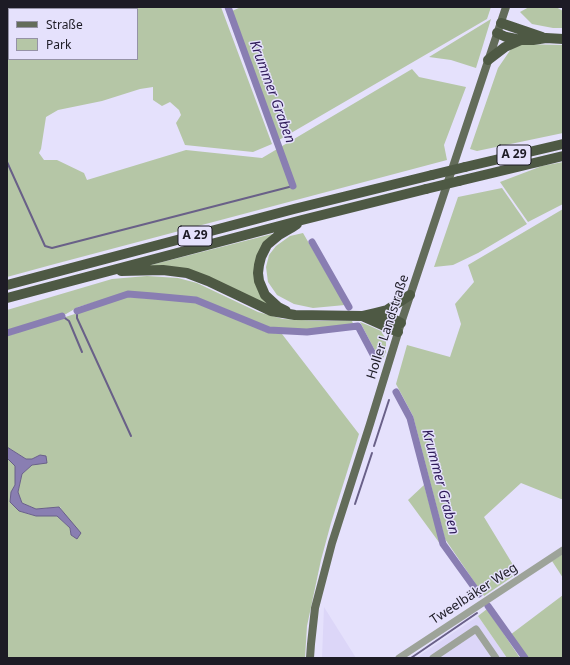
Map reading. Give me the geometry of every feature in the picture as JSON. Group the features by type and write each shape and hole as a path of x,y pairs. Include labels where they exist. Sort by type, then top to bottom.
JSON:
{"highway":[{"path":"501,23 546,38"},
{"path":"497,33 506,37 522,40 546,38 563,39"},
{"path":"488,60 506,47 522,40"},
{"name":"A 29","path":"7,285 294,209 563,144"},
{"name":"A 29","path":"7,298 426,188 563,156"},
{"path":"295,315 278,307 265,295 259,281 258,274 261,257 267,245 278,235 302,220"},
{"path":"109,270 163,270 187,274 208,281 271,311 295,315 362,316 387,310 410,295"},
{"path":"375,313 389,317 399,328"},
{"path":"362,316 399,328"}],"main road":[{"name":"Holler Landstraße","path":"310,658 315,608 332,543 399,328 506,7"}],"street":[{"name":"Tweelbäker Weg","path":"399,658 563,550"},
{"path":"433,658 476,628 496,658"}],"shaded area":[{"path":"7,447 26,459 32,459 40,455 46,456 47,463 32,465 22,474 18,492 22,503 36,509 59,507 81,533 77,539 71,535 70,528 57,516 36,516 19,511 10,502 11,492 15,485 15,466 7,458"},
{"path":"324,607 356,658 322,658"},
{"path":"478,616 507,658 416,658"}],"green space":[{"path":"7,7 221,7 272,144 253,152 185,145 176,123 181,115 179,110 170,102 162,106 153,100 153,87 140,89 102,101 58,110 46,117 39,153 44,160 57,160 84,173 87,180 186,150 262,158 412,69 419,77 466,87 444,145 447,160 7,277"},
{"path":"241,7 491,7 487,19 279,140 232,11"},
{"path":"529,7 556,7 563,11 563,28 553,28 532,24 520,12"},
{"path":"491,19 476,68 451,60 429,57"},
{"path":"521,44 563,45 563,133 477,151 470,149 498,68 511,49"},
{"path":"563,162 563,204 528,222 500,182 542,166"},
{"path":"502,188 527,224 478,253 453,265 434,267 458,197"},
{"path":"563,209 563,499 521,483 484,517 518,573 484,596 445,539 413,416 396,384 407,345 450,357 461,324 455,304 474,282 468,265"},
{"path":"303,233 345,305 313,308 294,304 277,295 268,282 266,267 269,255 276,246 290,236"},
{"path":"272,234 273,236 255,264 272,306 237,292 147,266"},
{"path":"147,276 178,278 197,283 258,312 283,319 352,321 354,326 308,330 269,327 196,297 129,292 78,307 66,314 7,332 7,310 112,279"},
{"path":"127,297 196,302 266,332 282,334 359,434 321,560 307,626 305,658 7,658 7,458 15,466 15,485 11,492 10,502 19,511 36,516 57,516 70,528 71,535 77,538 60,507 36,509 22,503 18,492 22,474 32,465 47,462 40,455 32,459 26,459 7,447 7,336"},
{"path":"360,322 381,331 386,339 386,352 381,362"},
{"path":"424,485 441,545 408,500"},
{"path":"563,554 563,578 552,561"},
{"path":"563,595 563,658 527,658 510,635"},
{"path":"487,609 520,658 507,658 478,616"}],"waterway":[{"name":"Krummer Graben","path":"228,7 293,186"},
{"path":"7,162 45,246 52,248 293,186"},
{"name":"Krummer Graben","path":"312,242 349,307"},
{"path":"77,311 128,294 196,300 269,330 307,332 358,326 376,360"},
{"path":"77,311 77,318 131,436"},
{"path":"62,316 69,321 82,352"},
{"path":"7,333 62,316"},
{"name":"Krummer Graben","path":"396,392 410,418 443,544 479,594"},
{"path":"374,446 389,400"},
{"path":"355,504 372,453"},
{"name":"Krummer Graben","path":"488,606 525,658"},
{"path":"411,658 477,613"}]}
